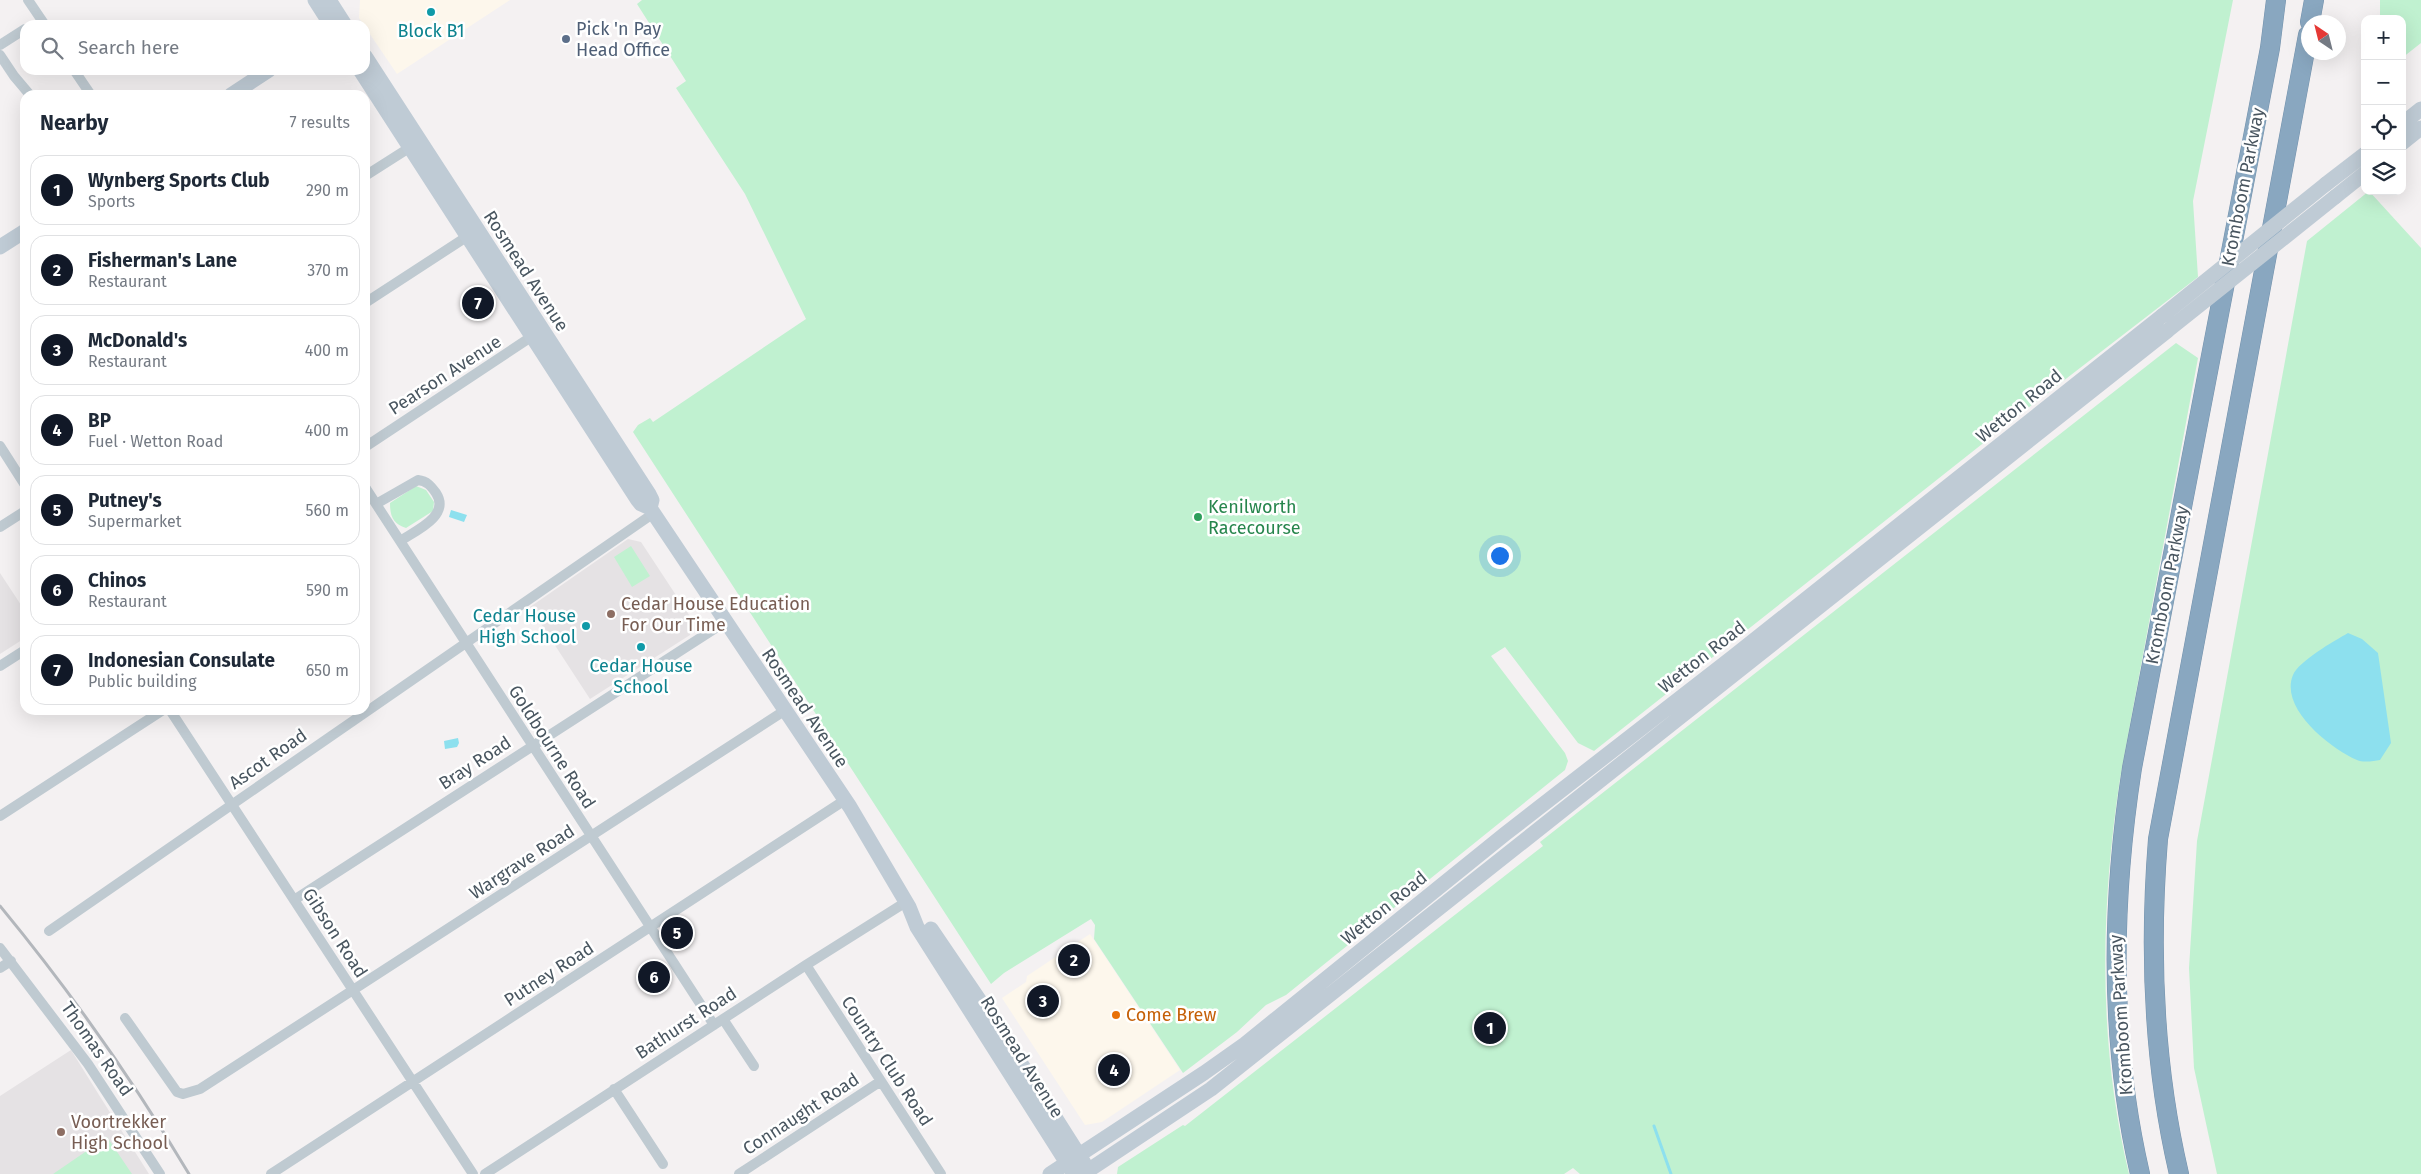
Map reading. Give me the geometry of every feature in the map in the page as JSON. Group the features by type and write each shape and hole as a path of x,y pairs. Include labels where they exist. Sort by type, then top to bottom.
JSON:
{"highway":[{"name":"Kromboom Parkway","path":"2140,1174 2126,1100 2118,1031 2116,926 2122,833 2132,768 2270,48 2276,0"},
{"path":"2311,15 2314,0"},
{"name":"Kromboom Parkway","path":"2179,1174 2163,1094 2155,1022 2153,926 2158,839 2303,60"}],"main road":[{"path":"315,0 331,14"},
{"name":"Rosmead Avenue","path":"370,64 637,499 652,510 845,800 907,905 917,926 1074,1164 1088,1173"},
{"path":"239,90 261,75"},
{"name":"Rosmead Avenue","path":"363,75 409,148 472,233"},
{"path":"2406,121 2421,109"},
{"path":"2406,140 2421,128"},
{"name":"Wetton Road","path":"1088,1173 1212,1089 2167,331 2331,191 2361,158"},
{"name":"Wetton Road","path":"1050,1174 1074,1164 1245,1044 1513,828 1740,651 2162,316 2331,191 2361,175"},
{"path":"0,247 20,234"}],"street":[{"path":"28,0 42,20"},
{"path":"0,45 20,32"},
{"path":"0,55 26,90"},
{"path":"77,75 88,90"},
{"path":"370,173 409,148"},
{"path":"370,300 472,233"},
{"name":"Pearson Avenue","path":"370,444 536,333"},
{"path":"0,446 20,476"},
{"path":"376,504 418,480 427,483 439,497 441,502 437,514 400,541"},
{"name":"Goldbourne Road","path":"370,495 714,1025"},
{"name":"Ascot Road","path":"370,708 652,510"},
{"path":"0,527 20,514"},
{"name":"Bray Road","path":"294,900 725,622"},
{"path":"0,666 20,653"},
{"name":"Wargrave Road","path":"126,1018 177,1092 184,1094 200,1089 784,711"},
{"path":"0,816 154,715"},
{"name":"Gibson Road","path":"173,715 473,1174"},
{"name":"Ascot Road","path":"49,930 360,715"},
{"name":"Putney Road","path":"271,1174 845,800"},
{"name":"Bathurst Road","path":"485,1174 806,965 907,905"},
{"name":"Thomas Road","path":"0,948 88,1064 160,1174"},
{"path":"0,968 11,961"},
{"name":"Country Club Road","path":"806,965 941,1174"},
{"path":"723,1019 754,1066"},
{"name":"Connaught Road","path":"739,1174 881,1081"},
{"path":"614,1089 663,1164"}],"shaded area":[{"path":"360,0 510,0 397,74 370,34 370,20 360,20"},
{"name":"Cedar House Education For Our Time","path":"628,539 641,542 693,621 690,635 590,699 530,607"},
{"path":"0,573 20,603 20,641 0,654"},
{"path":"1090,934 1180,1070 1102,1122 1085,1125 1002,998 1026,982 1027,976"},
{"name":"Voortrekker High School","path":"71,1050 149,1174 0,1174 0,1096"}],"green space":[{"name":"Kenilworth Racecourse","path":"642,0 2233,0 2193,201 2198,277 2015,418 1594,751 1578,743 1505,647 1491,656 1565,753 1568,761 1565,770 1286,995 1266,1005 1237,1032 1183,1073 1094,939 1095,925 1091,919 1004,973 991,984 633,432 638,425 650,418 653,422 806,319 745,194 676,88 686,81 637,4"},
{"path":"2380,0 2421,0 2421,43 2406,55 2406,15 2380,15"},
{"path":"2364,195 2373,195 2421,248 2421,1174 2217,1174 2194,1068 2189,968 2197,841 2307,241"},
{"path":"2176,343 2198,358 2120,779 2113,828 2106,928 2107,1027 2119,1125 2129,1174 1580,1174 1573,1168 1564,1174 1117,1174 1118,1167 1183,1125 1185,1126 1543,846 1540,842"},
{"path":"416,486 426,490 434,502 433,511 406,528 393,519 390,503"},
{"path":"631,546 650,576 632,587 614,557"},
{"path":"107,1137 132,1174 53,1174"}],"water":[{"path":"451,510 467,515 464,522 449,517"},
{"path":"2348,633 2362,639 2378,653 2391,743 2380,760 2359,761 2334,747 2310,726 2293,701 2291,688 2293,675 2297,670 2318,652"},
{"path":"458,738 459,743 457,747 445,749 444,741"}],"waterway":[{"path":"1654,1126 1671,1174"}],"railway":[{"path":"0,906 76,1003 100,1037 146,1104 189,1174"}],"place":[{"name":"Block B1","path":"431,12"},
{"name":"Pick 'n Pay Head Office","path":"566,39"},
{"name":"Indonesian Consulate","path":"478,303"},
{"name":"Kenilworth Racecourse","path":"1198,517"},
{"name":"Cedar House Education For Our Time","path":"611,614"},
{"name":"Cedar House High School","path":"586,626"},
{"name":"Cedar House School","path":"641,647"},
{"name":"Putney's","path":"677,933"},
{"name":"Fisherman's Lane","path":"1074,960"},
{"name":"Chinos","path":"654,977"},
{"name":"McDonald's","path":"1043,1001"},
{"name":"Come Brew","path":"1116,1015"},
{"name":"Wynberg Sports Club","path":"1490,1028"},
{"name":"BP","path":"1114,1070"},
{"name":"Voortrekker High School","path":"61,1132"}]}
